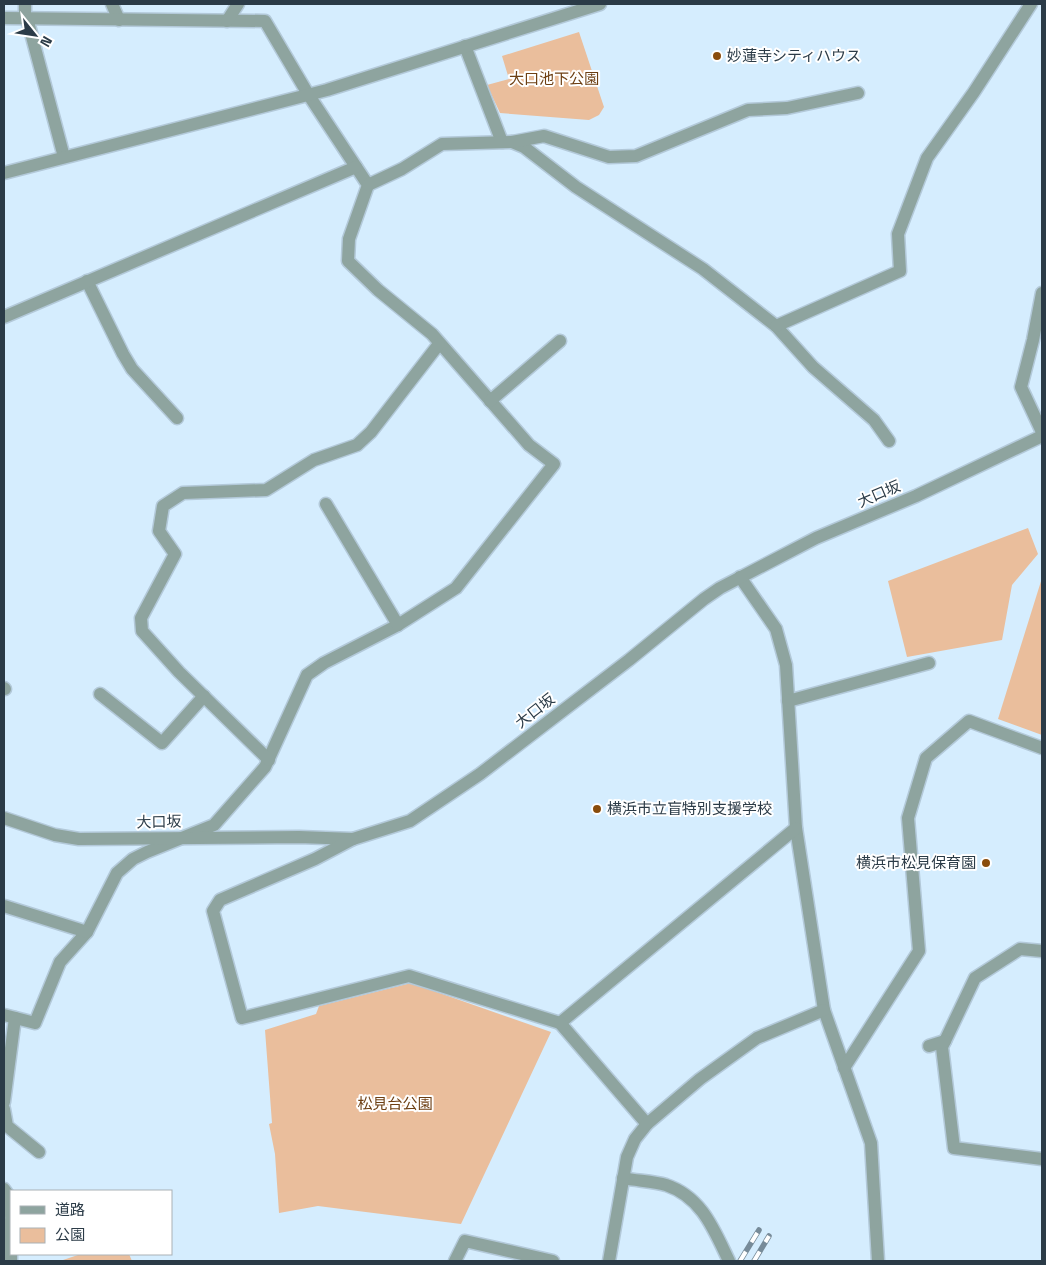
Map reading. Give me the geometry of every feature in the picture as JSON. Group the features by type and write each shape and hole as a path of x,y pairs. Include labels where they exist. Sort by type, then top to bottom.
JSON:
{"street":[{"path":"25,4 26,18 64,157"},
{"path":"112,4 119,20"},
{"path":"227,21 238,4"},
{"path":"4,173 327,90 600,4"},
{"path":"776,326 900,271 898,234 927,158 974,92 1031,4"},
{"path":"4,18 265,21 308,94 368,185"},
{"path":"465,46 507,142 524,147 576,187 703,269 776,326 813,367 874,420 889,441"},
{"path":"4,1102 9,1016 35,1024 60,962 87,932 117,873 133,859 147,852 214,825 265,767 307,675 324,663 398,625 456,588 554,464 529,445 432,334 378,290 348,261 349,239 368,185 402,169 442,144 507,142 544,136 609,156 636,156 748,110 787,108 858,93"},
{"path":"4,317 356,166"},
{"path":"87,281 132,369 177,418"},
{"path":"1042,293 1021,388 1042,434"},
{"path":"490,401 560,341"},
{"path":"268,760 179,672 142,631 141,618 175,554 159,531 163,506 183,492 266,490 314,460 357,445 371,432 440,344"},
{"name":"大口坂","path":"4,818 55,835 78,839 299,837 353,839 410,821 480,774 629,660 704,599 740,577 816,538 916,496 1042,434"},
{"path":"326,504 398,625"},
{"path":"740,577 776,629 786,665 796,828 824,1010 844,1068 856,1087 871,1142 878,1261"},
{"path":"788,701 929,663"},
{"path":"100,694 162,743 204,696"},
{"path":"844,1068 918,951 908,818 926,758 969,721 1042,748"},
{"path":"560,1023 796,828"},
{"path":"353,839 315,860 220,900 213,911 242,1018 409,976 560,1023 647,1124"},
{"path":"4,906 87,932"},
{"path":"1042,951 1020,949 975,978 942,1047 954,1148 1042,1159"},
{"path":"609,1261 627,1157 635,1139 647,1124 700,1079 758,1038 824,1010"},
{"path":"929,1046 945,1041"},
{"path":"4,1109 7,1126 39,1152"},
{"path":"623,1178 666,1185 698,1204 709,1220 729,1261"},
{"path":"4,1189 9,1196 10,1207"},
{"path":"455,1261 465,1241 553,1261"}],"green space":[{"name":"大口池下公園","path":"579,32 604,107 599,115 589,120 500,113 487,85 509,79 502,56"},
{"path":"1028,528 1038,554 1012,585 1002,640 907,657 888,581"},
{"path":"1042,578 1042,735 998,719"},
{"name":"松見台公園","path":"411,983 551,1032 461,1224 318,1206 279,1213 275,1154 269,1124 272,1123 265,1030 316,1014 319,1006"},
{"path":"78,1255 129,1255 132,1261 60,1261"}],"railway":[{"path":"740,1261 759,1230"},
{"path":"754,1261 769,1236"}],"place":[{"name":"妙蓮寺シティハウス","path":"717,56"},
{"name":"横浜市立盲特別支援学校","path":"597,809"},
{"name":"横浜市松見保育園","path":"986,863"}]}
